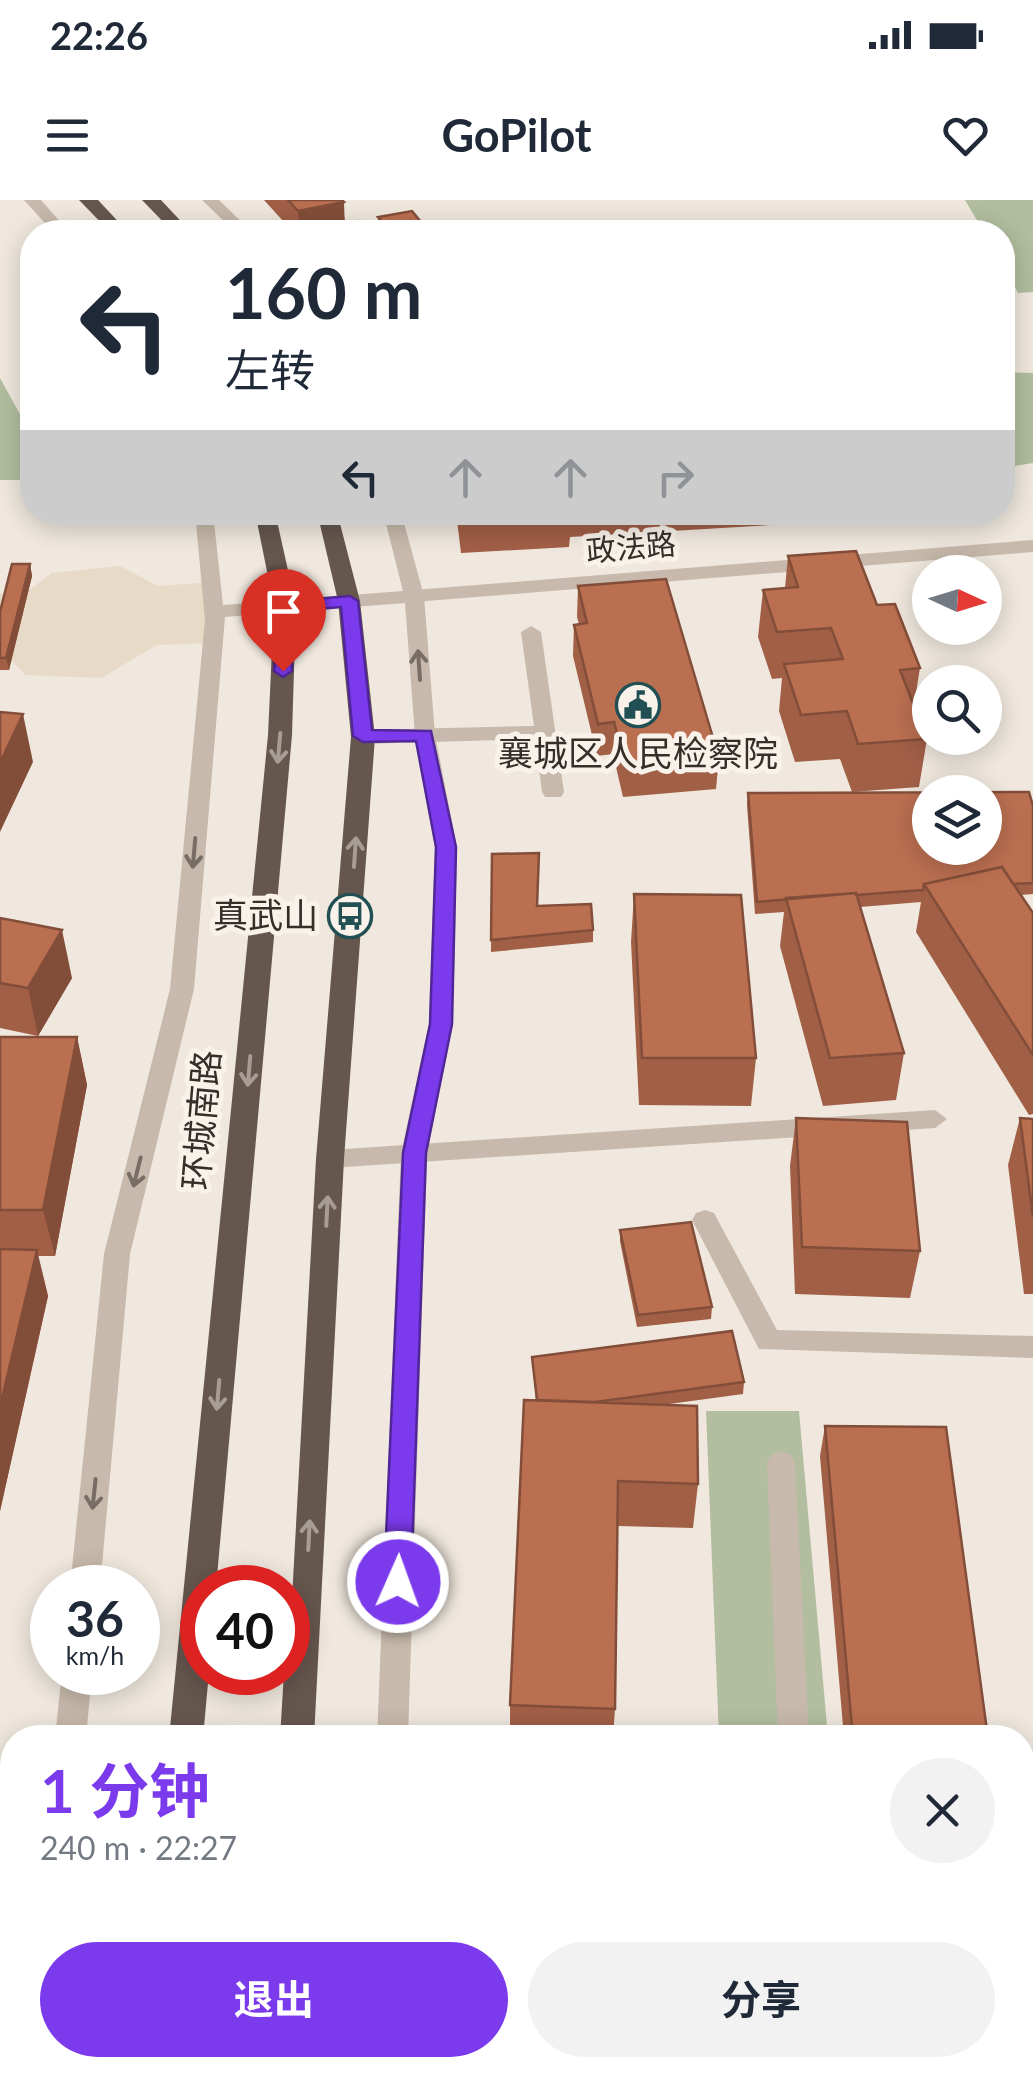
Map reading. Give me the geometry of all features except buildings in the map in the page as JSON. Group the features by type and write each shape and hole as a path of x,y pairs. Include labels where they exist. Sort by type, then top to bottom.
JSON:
{"highway":[{"path":"88,200 107,220"},
{"path":"152,200 171,220"},
{"name":"环城南路","path":"187,1725 280,735 286,606 268,525"},
{"path":"298,1725 330,1159 363,736 350,601 330,525"}],"street":[{"path":"32,200 50,220"},
{"path":"210,200 231,220"},
{"path":"87,1565 117,1254 182,988 215,612 205,525"},
{"path":"392,1725 414,1153 441,1024 446,847 425,735 414,596 395,525"},
{"name":"政法路","path":"215,612 1033,546"},
{"path":"531,632 553,792"},
{"path":"363,736 545,732"},
{"path":"330,1159 935,1119"},
{"path":"705,1220 770,1341 1033,1346"},
{"path":"781,1464 793,1725"},
{"path":"71,1725 75,1695"}],"green space":[{"path":"965,200 1033,200 1033,292 1018,293 1015,287 1015,220 977,220"},
{"path":"1015,372 1033,373 1033,463 1015,466"},
{"path":"0,378 20,414 20,480 0,480"},
{"path":"706,1411 799,1411 827,1725 719,1725"}],"shaded area":[{"path":"120,566 158,586 212,582 213,643 157,645 101,678 26,675 0,650 0,593 20,597 52,573"}],"place":[{"name":"襄城区人民检察院","path":"638,705"},
{"name":"真武山","path":"350,916"}],"route":[{"path":"283,671 286,606 350,601 363,736 425,735 446,847 441,1024 414,1153 398,1582"}]}
